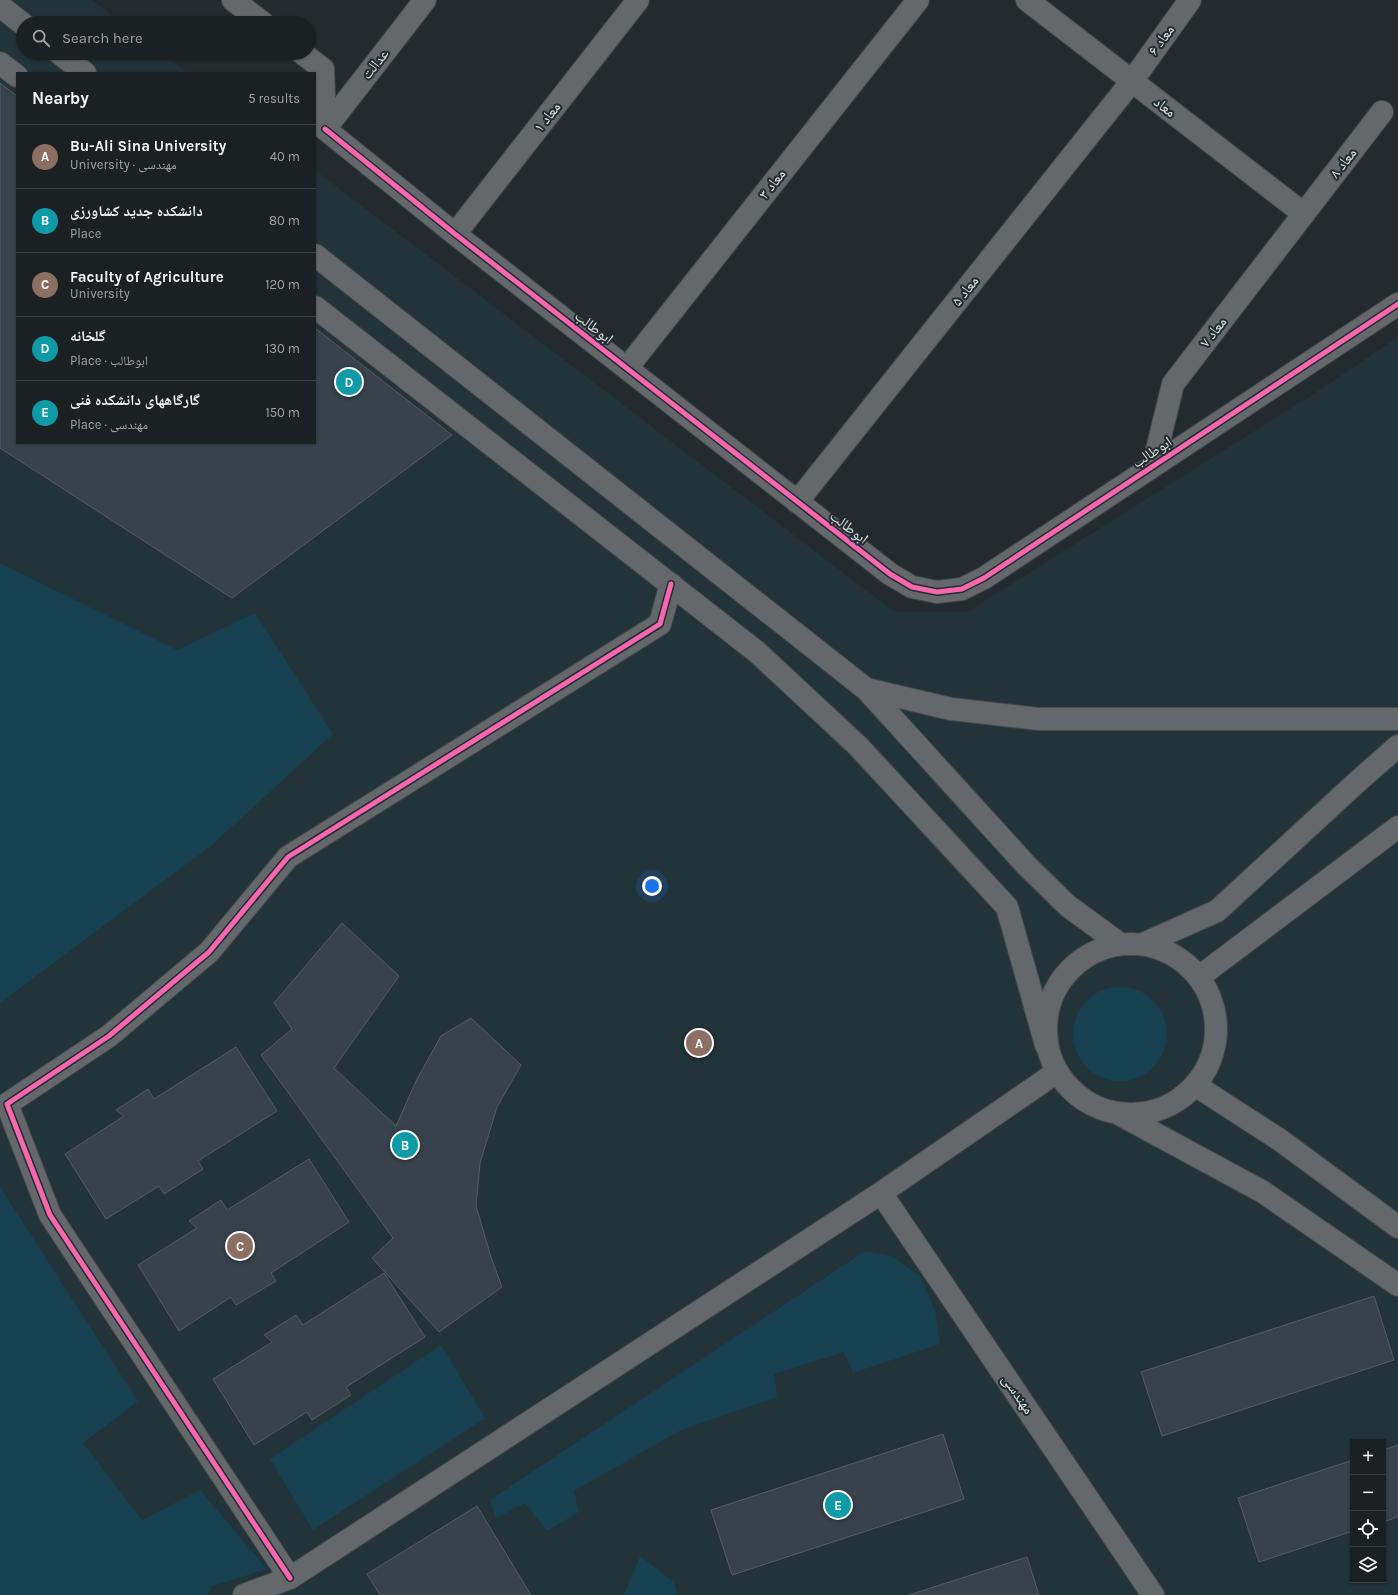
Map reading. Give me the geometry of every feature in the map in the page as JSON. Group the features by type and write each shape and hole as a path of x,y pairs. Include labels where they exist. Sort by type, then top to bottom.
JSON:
{"street":[{"path":"235,0 254,16"},
{"name":"عدالت","path":"325,129 425,0"},
{"name":"معاد ۱","path":"455,234 638,0"},
{"name":"معاد ۳","path":"627,368 918,0"},
{"name":"معاد","path":"1027,0 1304,214"},
{"name":"معاد ۶","path":"1132,81 1190,0"},
{"path":"0,6 16,19"},
{"path":"68,60 84,72"},
{"path":"311,60 323,69 325,129"},
{"path":"0,63 16,75"},
{"name":"معاد ۵","path":"797,502 1132,81"},
{"name":"معاد ۸","path":"1304,214 1382,112"},
{"name":"ابوطالب","path":"325,129 455,234 890,574 912,587 937,592 962,589 984,578 1398,304"},
{"name":"معاد ۷","path":"1154,466 1173,384 1304,214"},
{"path":"316,256 866,689 1027,866 1068,906 1120,944"},
{"path":"316,309 757,652 858,746 1007,907 1046,1045 1057,1072 1072,1092 1093,1106 1118,1113 1264,1192 1398,1286"},
{"path":"290,1578 50,1215 7,1104 109,1036 209,952 288,857 660,624 671,584"},
{"path":"866,689 951,709 1039,719 1398,719"},
{"path":"1142,944 1217,911 1398,746"},
{"path":"1199,977 1398,827"},
{"path":"1046,1045 1046,1017 1054,991 1070,968 1093,952 1120,944 1142,944 1164,950 1184,961 1199,977 1212,1003 1216,1032 1210,1060 1195,1085 1173,1103 1146,1113 1118,1113"},
{"path":"244,1595 290,1578 881,1193 1057,1072"},
{"path":"1195,1085 1280,1140 1398,1227"},
{"name":"مهندسی","path":"881,1193 1153,1595"}],"shaded area":[{"path":"0,0 92,0 113,16 16,16 16,60 171,60 187,72 16,72 16,444 316,444 316,171 895,612 967,612 1315,393 1398,337 1398,1595 0,1595"},
{"path":"0,563 177,650 255,613 333,734 212,845 0,1003"},
{"path":"1120,987 1138,991 1153,1001 1163,1016 1167,1034 1163,1052 1153,1067 1138,1077 1120,1081 1102,1077 1087,1067 1077,1052 1073,1034 1077,1016 1087,1001 1102,991"},
{"path":"0,1187 138,1401 83,1443 142,1520 200,1490 267,1569 212,1586 208,1595 0,1595"},
{"path":"865,1251 891,1256 920,1276 935,1310 940,1344 853,1373 844,1352 774,1374 777,1397 681,1430 574,1491 579,1512 547,1531 525,1503 496,1518 490,1500"},
{"path":"441,1345 485,1418 313,1530 270,1459"},
{"path":"640,1556 674,1582 677,1595 624,1595"}],"building":[{"path":"0,83 16,95 16,444 316,444 316,329 452,435 232,598 0,448"},
{"path":"342,923 399,976 334,1068 396,1126 417,1079 441,1036 471,1018 521,1065 497,1107 480,1163 476,1206 491,1257 502,1287 439,1332 372,1258 393,1238 261,1055 292,1029 274,1003"},
{"path":"236,1047 277,1111 198,1161 203,1169 164,1194 159,1186 106,1219 65,1154 124,1116 116,1110 148,1089 154,1099"},
{"path":"309,1159 349,1222 271,1273 276,1281 236,1305 231,1297 179,1331 138,1265 197,1228 189,1221 221,1200 227,1210"},
{"path":"384,1273 425,1337 346,1387 351,1395 312,1420 307,1412 254,1445 213,1379 272,1342 264,1335 296,1315 303,1325"},
{"path":"1374,1296 1394,1360 1162,1436 1141,1372"},
{"path":"943,1434 964,1499 732,1575 711,1510"},
{"path":"1398,1445 1398,1517 1386,1521 1386,1475 1386,1449"},
{"path":"1350,1461 1350,1532 1259,1562 1238,1498"},
{"path":"477,1506 531,1595 380,1595 367,1574"},
{"path":"1027,1557 1039,1595 909,1595"}],"cycle path":[{"path":"325,129 455,234 890,574 912,587 937,592 962,589 984,578 1398,304"},
{"path":"290,1578 50,1215 7,1104 109,1036 209,952 288,857 660,624 671,584"}],"place":[{"name":"گلخانه","path":"349,382"},
{"name":"Bu-Ali Sina University","path":"699,1043"},
{"name":"دانشکده جدید کشاورزی","path":"405,1145"},
{"name":"Faculty of Agriculture","path":"240,1246"},
{"name":"گارگاههای دانشکده فنی","path":"838,1505"}]}
